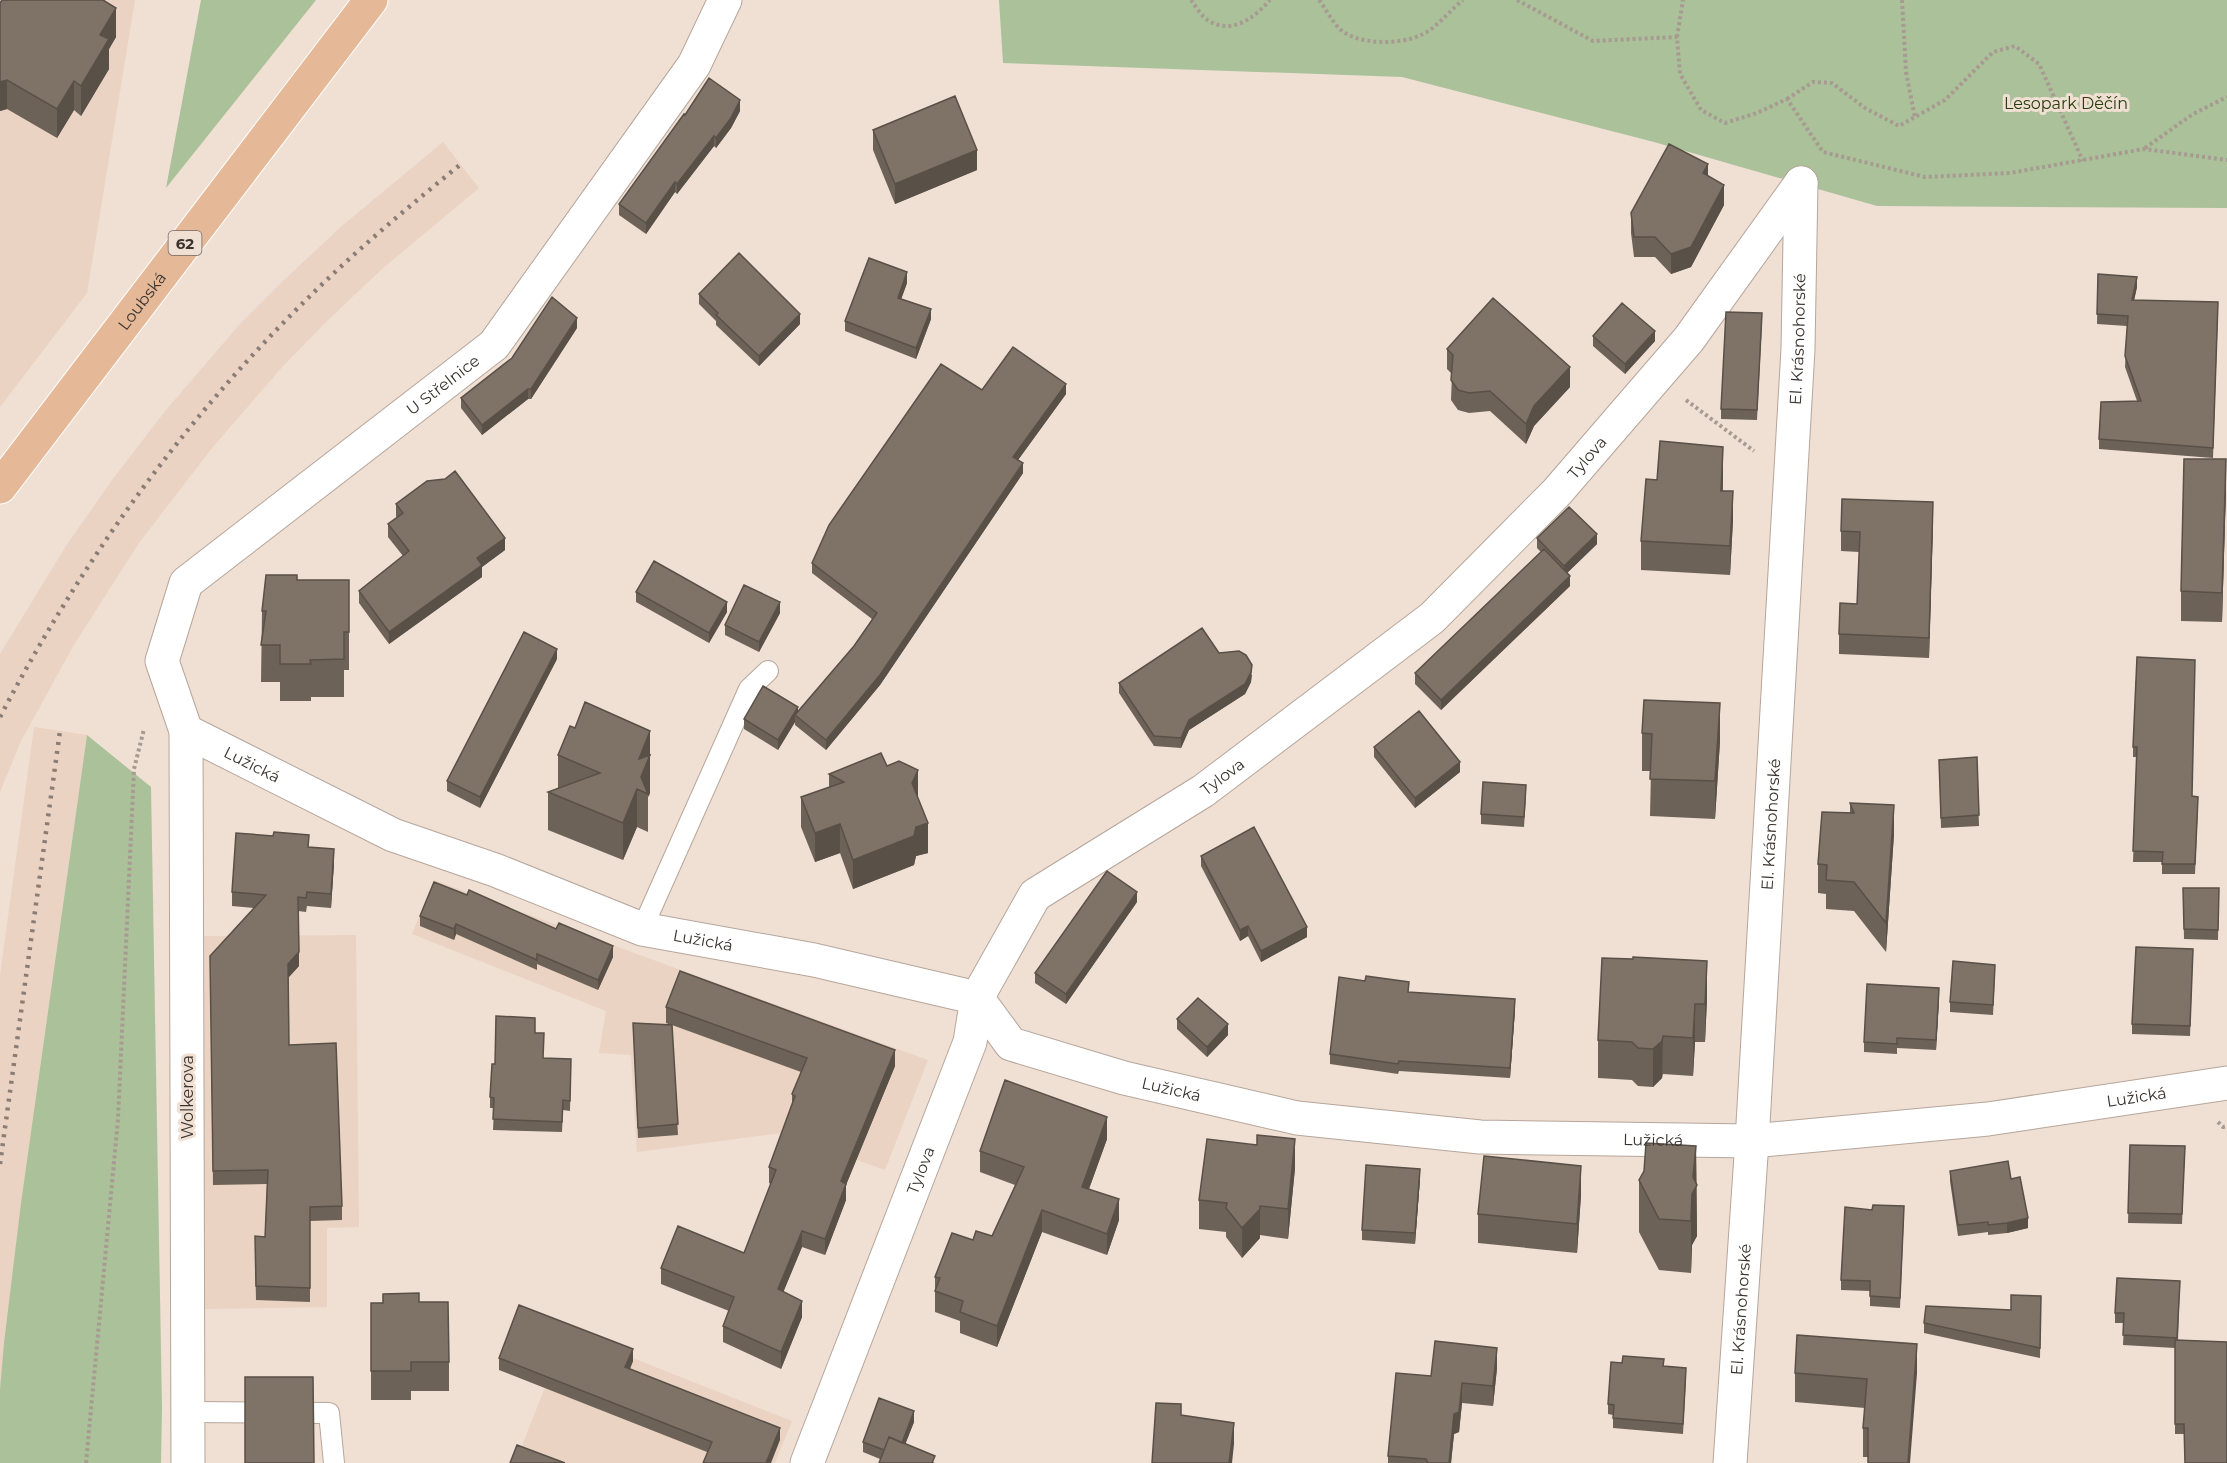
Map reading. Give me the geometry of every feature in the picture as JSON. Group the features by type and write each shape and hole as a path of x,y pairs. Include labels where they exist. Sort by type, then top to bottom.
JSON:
{"main road":[{"name":"Loubská","path":"0,487 371,0"}],"street":[{"name":"U Střelnice","path":"186,731 162,662 186,583 494,345 694,65 726,0"},
{"name":"Tylova","path":"807,1463 970,1042 977,998 1035,895 1203,791 1432,618 1563,485 1656,378 1689,339 1801,183"},
{"name":"El. Krásnohorské","path":"1730,1463 1752,1141 1791,478 1798,350 1801,183"},
{"name":"Lužická","path":"186,731 393,835 495,870 642,928 814,960 977,998 1011,1044 1124,1078 1297,1118 1480,1137 1752,1141 1988,1119 2227,1083"},
{"name":"Wolkerova","path":"186,731 188,1463"}],"lane":[{"path":"642,928 749,689 768,671"},
{"path":"189,1412 329,1413 334,1463"}],"path":[{"path":"1191,0 1207,20 1226,27 1242,24 1270,0"},
{"path":"1319,0 1340,29 1352,37 1374,42 1390,42 1420,36 1442,20 1463,0"},
{"path":"1517,0 1593,41 1677,37"},
{"path":"1683,0 1677,37 1680,74 1701,110 1725,123 1757,113 1787,99 1813,82 1832,83 1865,108 1899,126 1945,100 1993,52 2015,46 2039,64 2083,160"},
{"path":"1902,0 1906,72 1915,118"},
{"path":"2144,149 2193,114 2227,97"},
{"path":"1787,99 1823,152 1925,177 2010,172 2144,149 2227,160"},
{"path":"1656,378 1791,478"},
{"path":"86,1463 118,1119 134,769 145,726"}],"shaded area":[{"path":"0,0 135,0 87,293 0,407"},
{"path":"443,142 479,188 382,269 326,322 284,365 212,448 139,543 75,643 21,741 0,792 0,654 66,546 112,480 166,410 240,324 343,225"},
{"path":"34,727 87,735 21,1203 0,1389 0,975"},
{"path":"434,880 928,1060 885,1170 782,1133 637,1152 631,1055 599,1053 606,1011 412,934"},
{"path":"356,935 359,1227 327,1228 327,1307 205,1309 202,936"},
{"path":"567,1332 792,1421 775,1463 515,1463"}],"green space":[{"path":"201,0 316,0 166,188"},
{"name":"Lesopark Děčín","path":"999,0 2227,0 2227,208 1877,206 1654,142 1402,77 1003,63"},
{"path":"87,735 151,787 162,1408 161,1463 0,1463 0,1389 4,1343 21,1203"}],"building":[{"path":"2,0 103,0 116,8 100,35 109,39 81,86 74,81 57,109 7,80 0,82 0,3"},
{"path":"709,78 740,100 731,118 716,138 714,136 677,184 675,182 646,223 619,204 685,115"},
{"path":"955,96 977,150 895,184 873,130"},
{"path":"1669,144 1708,164 1703,173 1724,185 1691,247 1671,254 1655,237 1634,237 1631,213"},
{"path":"739,253 800,314 759,356 716,315 718,313 699,294"},
{"path":"869,258 907,272 898,298 931,309 916,348 845,321"},
{"path":"2098,274 2137,277 2132,300 2218,302 2213,448 2099,439 2101,402 2141,401 2125,356 2128,316 2097,314"},
{"path":"552,297 577,318 531,389 482,425 461,398 512,358"},
{"path":"1493,298 1570,367 1534,406 1526,424 1490,391 1469,393 1458,390 1451,380 1453,355 1447,349"},
{"path":"1622,303 1655,331 1625,364 1593,336"},
{"path":"1726,312 1762,313 1757,410 1721,409"},
{"path":"1013,347 1066,384 1013,457 1023,463 880,675 826,740 795,715 854,646 877,613 812,563 829,525 941,364 982,390"},
{"path":"1660,441 1723,447 1721,491 1733,491 1730,546 1641,541 1646,479 1657,480"},
{"path":"2184,459 2226,459 2222,593 2181,591"},
{"path":"455,471 505,538 477,558 482,565 389,632 359,591 409,551 388,524 403,513 396,504 427,481 445,479"},
{"path":"1842,499 1933,502 1929,638 1839,634 1840,603 1857,604 1860,532 1841,531"},
{"path":"1569,507 1597,534 1564,566 1537,538"},
{"path":"1544,549 1570,576 1441,700 1415,673"},
{"path":"654,561 727,602 709,633 636,592"},
{"path":"266,575 297,575 297,580 349,580 349,632 344,632 344,659 310,660 311,664 280,664 280,645 261,645 266,611 262,611"},
{"path":"744,585 780,602 759,642 725,625"},
{"path":"1202,628 1219,653 1239,651 1246,655 1252,665 1251,672 1245,684 1189,720 1181,738 1154,736 1119,683"},
{"path":"524,632 557,649 480,797 447,781"},
{"path":"2137,657 2195,660 2192,796 2198,797 2195,864 2162,864 2163,852 2133,851 2137,747 2133,747"},
{"path":"763,686 798,707 778,740 744,719"},
{"path":"1644,700 1720,703 1715,781 1650,779 1652,734 1642,733"},
{"path":"585,702 650,731 639,759 650,755 641,777 648,794 637,789 623,823 548,792 600,773 558,755 570,726 575,728"},
{"path":"1419,711 1460,762 1415,798 1374,747"},
{"path":"881,753 887,766 899,761 918,770 912,783 928,823 916,827 914,836 853,860 840,824 815,833 801,797 844,782 829,774"},
{"path":"1977,757 1979,815 1941,818 1939,760"},
{"path":"1483,782 1526,785 1524,817 1481,814"},
{"path":"1850,803 1894,805 1886,923 1854,882 1826,880 1827,865 1818,864 1822,812 1854,813"},
{"path":"1254,827 1307,927 1261,951 1248,926 1240,930 1201,856"},
{"path":"274,832 309,835 308,847 334,849 331,894 307,892 306,898 298,897 299,952 288,964 289,1045 336,1043 342,1206 310,1207 310,1288 256,1286 255,1236 265,1237 268,1170 213,1171 210,956 266,895 232,892 236,833 273,836"},
{"path":"1107,871 1137,892 1066,994 1035,973"},
{"path":"434,882 467,895 469,890 556,929 559,923 613,946 598,980 537,954 537,960 456,924 454,929 420,916"},
{"path":"2183,888 2219,888 2218,930 2184,929"},
{"path":"2136,947 2193,949 2190,1026 2132,1024"},
{"path":"1633,957 1707,961 1705,1004 1695,1004 1693,1038 1663,1036 1662,1041 1653,1049 1638,1048 1632,1042 1598,1040 1602,958 1633,959"},
{"path":"1953,961 1995,965 1993,1005 1950,1002"},
{"path":"680,971 895,1050 841,1181 846,1184 825,1239 802,1231 778,1289 802,1301 781,1352 723,1326 734,1297 661,1268 678,1226 744,1253 776,1170 769,1167 795,1096 792,1094 807,1058 666,1007"},
{"path":"1366,976 1409,982 1408,992 1515,999 1510,1068 1399,1061 1398,1064 1330,1054 1339,977 1365,981"},
{"path":"1867,984 1939,988 1936,1040 1897,1038 1897,1044 1864,1042"},
{"path":"1198,998 1228,1024 1207,1047 1177,1019"},
{"path":"496,1016 535,1018 535,1033 544,1033 543,1058 571,1059 570,1101 563,1100 562,1122 493,1119 494,1098 490,1097 492,1064 495,1064"},
{"path":"633,1023 672,1025 678,1124 638,1128"},
{"path":"1005,1080 1107,1117 1082,1187 1119,1199 1107,1234 1042,1210 997,1326 960,1312 963,1301 935,1291 940,1278 935,1277 952,1233 973,1240 976,1231 992,1236 1024,1167 980,1151"},
{"path":"1257,1135 1295,1139 1288,1209 1260,1206 1260,1209 1242,1228 1226,1208 1227,1203 1199,1200 1207,1139 1257,1145"},
{"path":"1646,1143 1696,1146 1693,1177 1697,1185 1692,1194 1691,1221 1659,1219 1639,1180 1644,1171"},
{"path":"2130,1145 2185,1146 2182,1214 2128,1213"},
{"path":"1484,1156 1581,1166 1577,1224 1478,1214"},
{"path":"2008,1161 2011,1179 2020,1177 2028,1218 1988,1225 1988,1222 1958,1225 1950,1171"},
{"path":"1366,1165 1420,1169 1415,1233 1362,1230"},
{"path":"1873,1205 1904,1206 1900,1298 1870,1296 1870,1281 1841,1280 1845,1207 1872,1210"},
{"path":"2117,1278 2180,1281 2177,1338 2123,1335 2124,1313 2115,1313"},
{"path":"419,1293 419,1302 448,1302 449,1362 411,1362 411,1371 371,1371 371,1303 383,1303 383,1294"},
{"path":"2011,1295 2041,1296 2040,1348 1924,1323 1926,1306 2011,1310"},
{"path":"519,1305 633,1349 625,1367 780,1428 766,1463 703,1463 712,1442 499,1358"},
{"path":"1797,1335 1917,1344 1908,1463 1868,1463 1868,1428 1863,1428 1867,1379 1795,1373"},
{"path":"2175,1340 2227,1342 2227,1463 2185,1463 2184,1424 2175,1424"},
{"path":"1435,1341 1497,1348 1493,1386 1462,1383 1459,1412 1454,1414 1449,1463 1428,1463 1426,1459 1388,1456 1396,1373 1431,1376"},
{"path":"1623,1356 1664,1359 1663,1366 1686,1368 1683,1424 1613,1418 1614,1405 1608,1404 1611,1362 1622,1363"},
{"path":"245,1377 313,1377 314,1463 245,1463"},
{"path":"879,1398 914,1411 902,1443 889,1437 884,1450 863,1442"},
{"path":"1156,1403 1181,1404 1181,1415 1234,1423 1229,1463 1152,1463"},
{"path":"889,1437 935,1456 932,1463 879,1463"},
{"path":"517,1445 565,1463 510,1463"}],"railway":[{"path":"0,717 31,660 99,550 175,446 216,396 259,348 323,284 381,231 461,164"},
{"path":"0,1164 60,731"}]}
